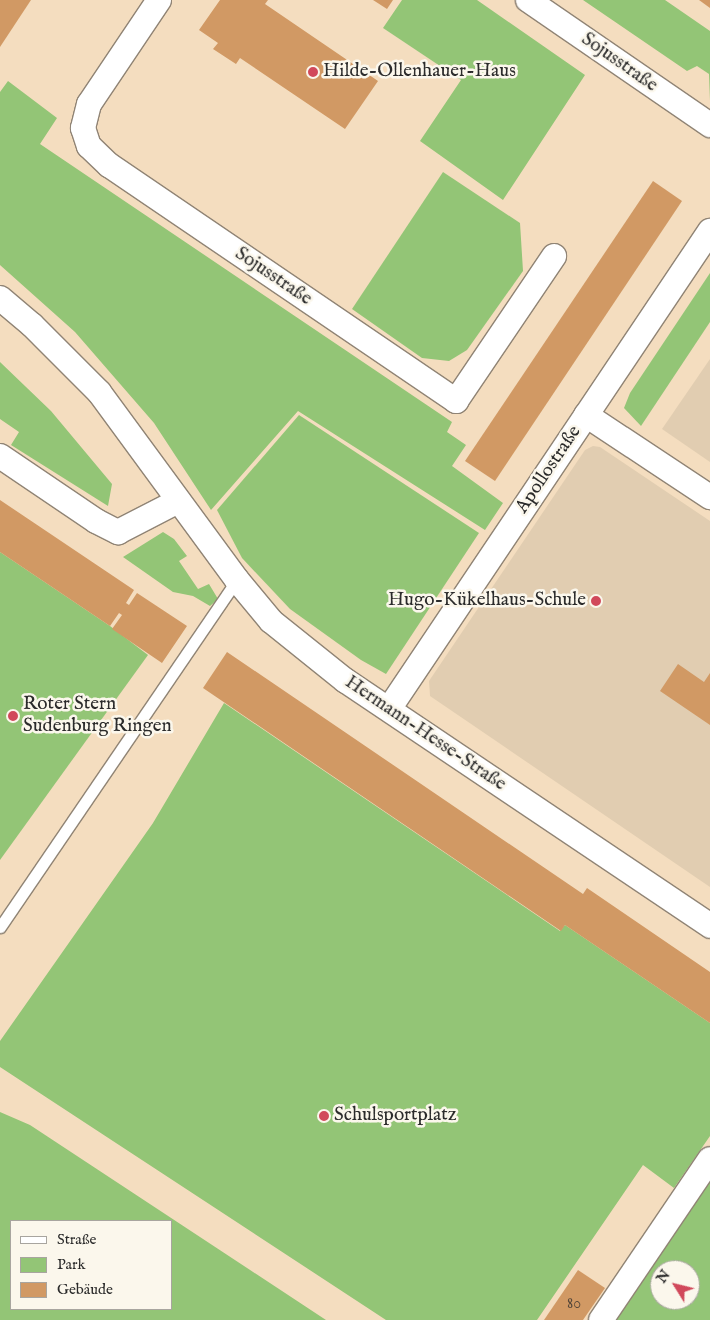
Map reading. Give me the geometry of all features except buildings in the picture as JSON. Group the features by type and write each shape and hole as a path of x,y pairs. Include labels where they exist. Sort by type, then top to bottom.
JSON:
{"street":[{"name":"Sojusstraße","path":"159,0 90,104 83,128 88,146 118,171 456,401 554,256"},
{"name":"Sojusstraße","path":"528,0 710,125"},
{"name":"Apollostraße","path":"389,709 710,231"},
{"name":"Hermann-Hesse-Straße","path":"0,298 32,325 99,392 237,580 271,621 346,681 710,926"},
{"path":"586,414 710,497"},
{"path":"0,456 96,521 118,532 178,501"},
{"path":"601,1320 710,1159"}],"lane":[{"path":"0,927 237,580"}],"shaded area":[{"path":"710,359 710,462 662,429"},
{"name":"Hugo-Kükelhaus-Schule","path":"593,446 600,447 710,521 710,887 430,696 429,681 585,450"}],"green space":[{"path":"402,0 477,0 585,75 503,200 420,141 461,80 383,28"},
{"path":"583,0 665,0 710,31 710,101 709,74 697,66 687,71"},
{"path":"8,81 57,118 40,144 452,422 447,432 466,445 452,466 503,503 485,530 298,411 211,510 154,423 75,332 0,265 0,92"},
{"path":"443,172 520,223 523,271 467,350 449,361 422,358 352,309"},
{"path":"710,273 710,322 641,426 624,408 630,393"},
{"path":"0,362 51,411 112,484 108,506 11,445 19,432 0,419"},
{"path":"299,415 479,533 386,674 361,660 290,609 242,558 217,510"},
{"path":"163,532 174,539 187,556 179,561 198,589 209,584 218,599 210,606 193,596 173,592 123,557"},
{"path":"0,552 110,626 148,655 0,860"},
{"name":"Schulsportplatz","path":"224,703 560,931 565,925 710,1023 710,1136 674,1188 643,1165 537,1320 386,1320 0,1067 0,1041 153,823"},
{"path":"0,1112 30,1125 326,1320 0,1320"},
{"path":"710,1172 710,1320 610,1320 650,1261 650,1310 700,1310 700,1260 651,1260"}],"place":[{"name":"Hilde-Ollenhauer-Haus","path":"313,72"},
{"name":"Hugo-Kükelhaus-Schule","path":"596,601"},
{"name":"Roter Stern Sudenburg Ringen","path":"13,716"},
{"name":"Schulsportplatz","path":"324,1116"}]}
